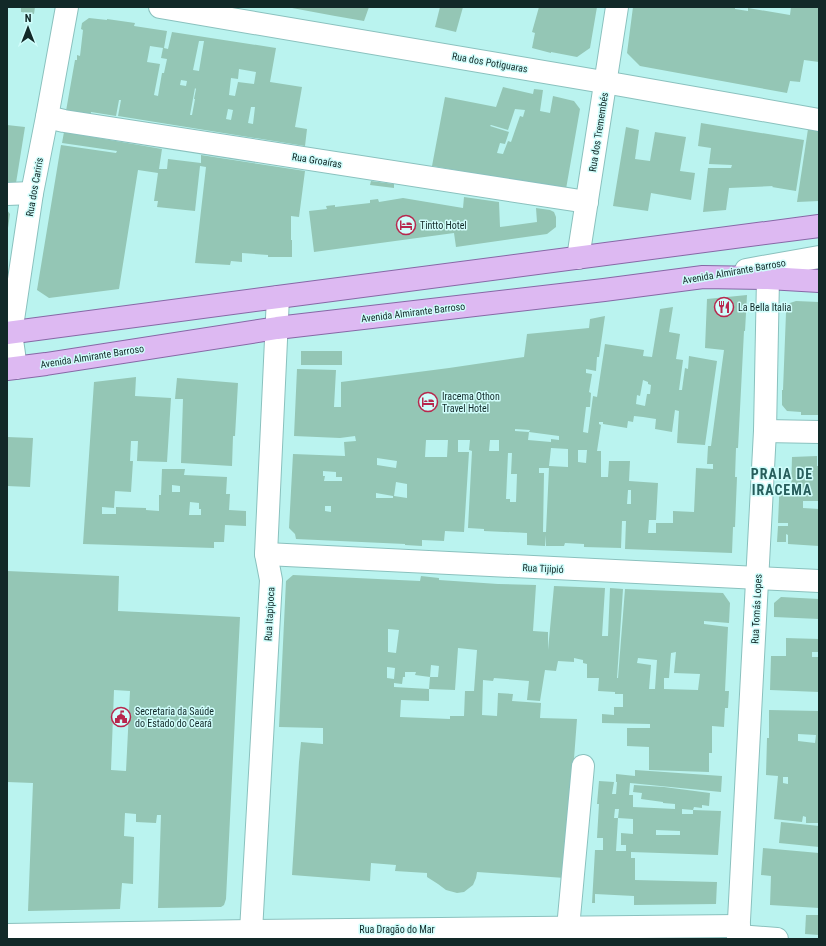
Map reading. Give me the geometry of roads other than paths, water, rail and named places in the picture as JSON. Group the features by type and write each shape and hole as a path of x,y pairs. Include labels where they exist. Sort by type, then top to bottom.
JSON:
{"main road":[{"path":"9,333 819,226"},
{"path":"703,278 768,278 819,281"},
{"name":"Avenida Almirante Barroso","path":"11,368 276,328 703,278"}],"street":[{"name":"Rua dos Cariris","path":"11,368 9,333 32,193 67,7"},
{"name":"Rua dos Potiguaras","path":"160,7 605,82 819,120"},
{"name":"Rua dos Tremembés","path":"578,258 617,7"},
{"name":"Rua Groaíras","path":"47,117 64,121 587,202"},
{"path":"7,194 32,193"},
{"name":"Avenida Almirante Barroso","path":"703,278 819,257"},
{"name":"Rua Tomás Lopes","path":"739,934 765,431 768,278"},
{"name":"Rua Itapipoca","path":"250,931 271,580 266,554 278,297"},
{"path":"765,431 819,432"},
{"name":"Rua Tijipió","path":"266,554 819,581"},
{"path":"568,928 583,766"},
{"name":"Rua Dragão do Mar","path":"7,935 568,928 739,934 777,939"}],"place":[{"name":"Tintto Hotel","path":"406,225"},
{"name":"La Bella Italia","path":"724,307"},
{"name":"Iracema Othon Travel Hotel","path":"428,402"},
{"name":"Secretaria da Saúde do Estado do Ceará","path":"121,717"}],"district":[{"name":"PRAIA DE IRACEMA","path":"782,482"}]}
